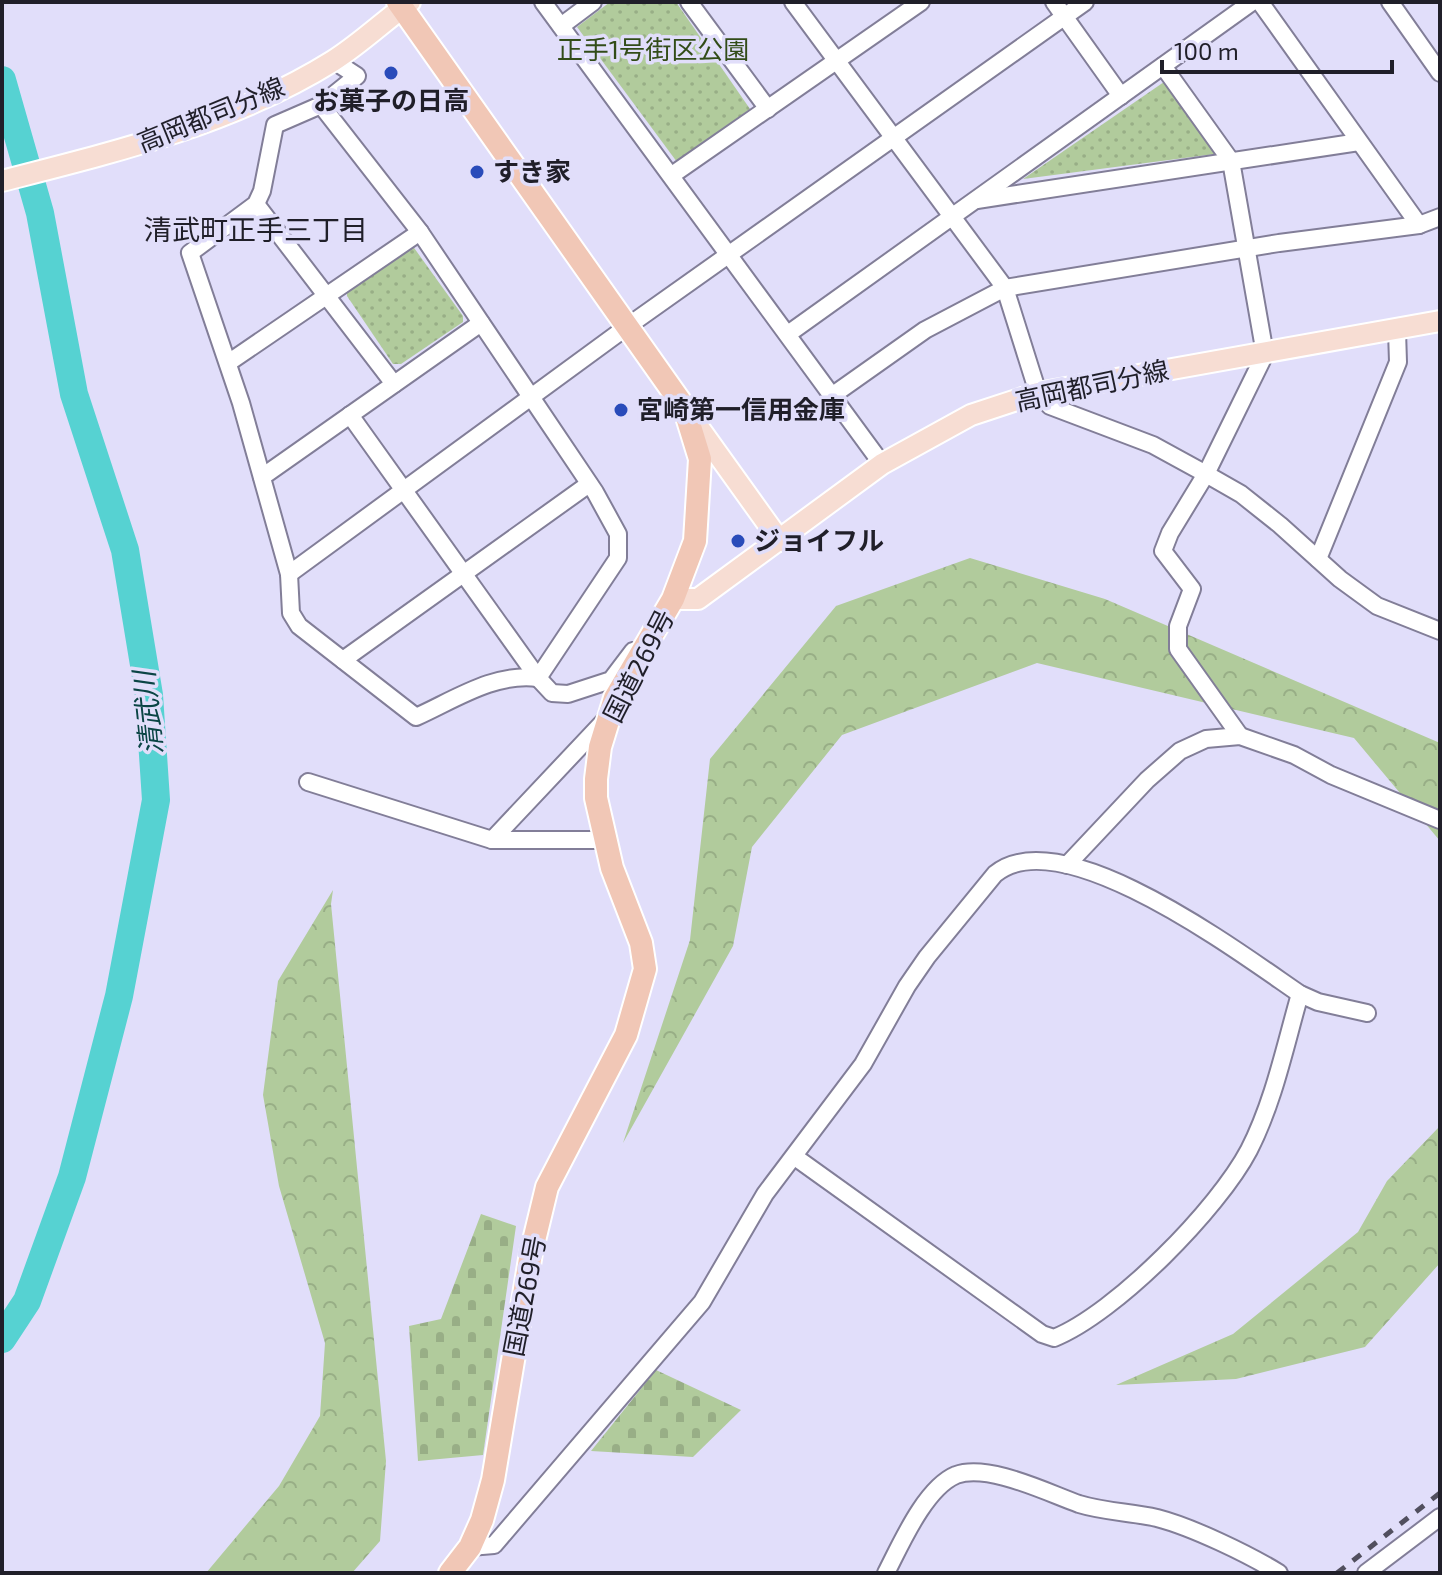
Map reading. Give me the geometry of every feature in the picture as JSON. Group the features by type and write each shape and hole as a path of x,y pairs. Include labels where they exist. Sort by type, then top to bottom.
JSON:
{"highway":[{"name":"国道269号","path":"403,4 684,407 700,459 695,541 673,599 615,698 600,747 596,779 596,798 612,868 641,943 645,969 626,1035 547,1187 531,1253 493,1480 482,1520 470,1547 450,1573"}],"main road":[{"name":"高岡都司分線","path":"2,181 131,148 251,105 334,61 403,4"},
{"name":"高岡都司分線","path":"673,599 698,599 882,464 971,415 1038,393 1440,321"},
{"path":"684,407 780,541"}],"street":[{"path":"543,2 882,464"},
{"path":"561,26 593,2"},
{"path":"689,2 768,109"},
{"path":"793,2 1005,288 1038,393 1050,406 1153,445 1206,474 1251,502 1377,606 1440,631"},
{"path":"672,175 921,2"},
{"path":"1054,2 1121,96"},
{"path":"289,574 628,326 1085,2"},
{"path":"788,334 1252,2"},
{"path":"1260,2 1419,225"},
{"path":"1390,2 1440,73"},
{"path":"334,61 357,76 321,105 275,125 262,191 256,204 190,253 228,363 262,477 289,574 291,613 299,626 416,717 494,681 522,676 538,678"},
{"path":"1163,66 1231,161 1265,354 1206,474 1170,533 1163,551 1192,589 1178,626 1178,649 1240,736"},
{"path":"321,105 420,232 589,484 618,534 618,558 538,678"},
{"path":"974,201 1359,142"},
{"path":"256,204 394,384"},
{"path":"833,395 925,330 1005,288 1419,225 1440,217"},
{"path":"228,363 420,232"},
{"path":"262,477 481,323"},
{"path":"1318,559 1398,362 1397,331"},
{"path":"350,415 538,678 552,693 568,694 611,680 673,599"},
{"path":"343,660 589,484"},
{"path":"492,840 610,715"},
{"path":"1067,865 1147,780 1180,751 1206,739 1240,736 1294,755 1331,775 1440,820"},
{"path":"308,782 492,840 606,840"},
{"path":"470,1547 494,1545 702,1302 765,1194 863,1064 927,957 995,874 1007,864 1027,860 1067,865 1126,885 1185,918 1300,994 1318,1002 1367,1013"},
{"path":"795,1157 1042,1334 1054,1338 1074,1329 1115,1302 1164,1255 1235,1172 1249,1149 1272,1095 1300,994"},
{"path":"886,1573 906,1534 934,1492 954,1476 967,1473 1005,1478 1104,1511 1158,1518 1257,1559 1279,1573"},
{"path":"1366,1573 1440,1517"}],"green space":[{"name":"正手1号街区公園","path":"610,2 676,2 750,109 677,162 577,27"},
{"path":"1164,82 1215,154 1023,179"},
{"path":"412,245 463,316 463,322 401,364 393,364 347,296 347,291"},
{"path":"970,558 1105,599 1440,743 1440,841 1354,738 1037,663 842,735 752,847 733,946 623,1143 690,940 710,759 836,606"},
{"path":"333,890 331,904 386,1461 380,1541 352,1573 206,1573 279,1486 320,1416 325,1343 279,1186 263,1095 278,981"},
{"path":"1440,1126 1440,1263 1365,1347 1236,1379 1116,1385 1233,1334 1358,1232 1387,1181"},
{"path":"481,1214 516,1226 483,1455 418,1461 409,1326 441,1319"},
{"path":"656,1370 741,1410 693,1457 591,1451"}],"waterway":[{"name":"清武川","path":"2,80 40,213 74,394 125,550 149,695 156,800 119,996 72,1177 27,1301 2,1339"}],"railway":[{"path":"1337,1573 1440,1493"}],"place":[{"name":"お菓子の日高","path":"391,73"},
{"name":"すき家","path":"477,172"},
{"name":"宮崎第一信用金庫","path":"621,410"},
{"name":"ジョイフル","path":"738,541"}],"district":[{"name":"清武町正手三丁目","path":"256,230"}]}
